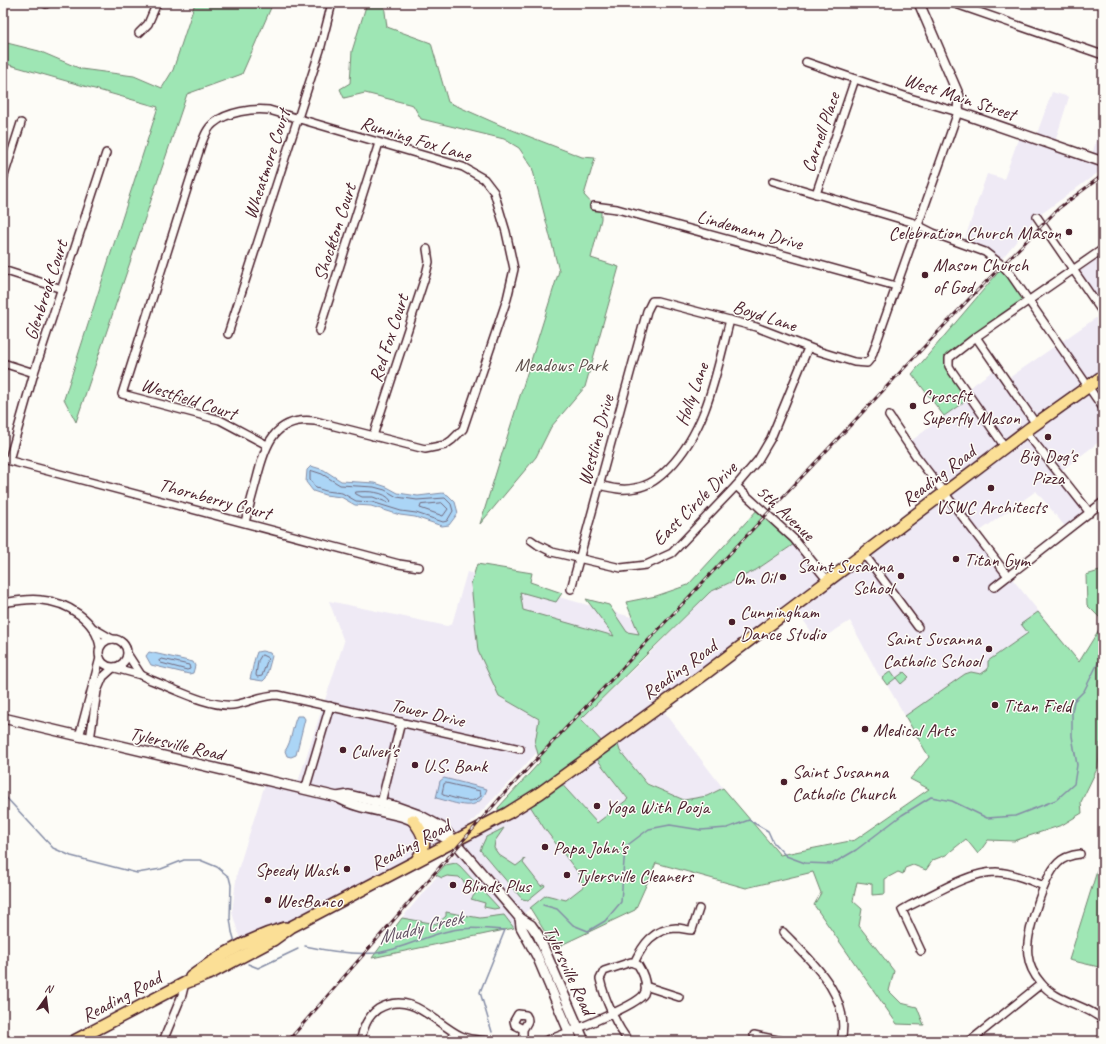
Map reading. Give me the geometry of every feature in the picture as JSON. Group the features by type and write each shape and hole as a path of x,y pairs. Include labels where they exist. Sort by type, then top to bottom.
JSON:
{"main road":[{"path":"919,3 959,96 958,112"},
{"name":"West Main Street","path":"958,112 1103,162"},
{"name":"Reading Road","path":"74,1041 185,983 211,973 232,962 273,940 291,927 508,813 540,793 828,581 1036,424 1103,376"},
{"name":"Tylersville Road","path":"5,719 305,790 337,797 349,795 381,802 412,811 427,819 443,828 520,918 531,925 538,935 584,1041"},
{"name":"Tylersville Road","path":"337,797 347,804 413,820 443,838 454,841"},
{"path":"413,820 420,829 424,844 423,852 416,862"},
{"name":"Tylersville Road","path":"520,918 521,927 537,956 573,1041"}],"street":[{"path":"139,33 148,24 157,3"},
{"name":"Wheatmore Court","path":"228,334 320,50 332,3"},
{"path":"953,3 1103,55"},
{"name":"West Main Street","path":"806,62 958,112"},
{"name":"Carnell Place","path":"816,194 855,79"},
{"name":"Running Fox Lane","path":"122,394 201,145 207,131 214,122 227,116 253,110 269,110 463,168 490,185 497,200 514,269 508,294 467,421 458,435 445,445 425,449 315,421 302,421 285,426 272,437 267,445 245,522"},
{"path":"896,286 958,112"},
{"path":"3,179 21,123"},
{"name":"Shockton Court","path":"319,331 379,143"},
{"name":"Glenbrook Court","path":"6,459 106,153"},
{"path":"773,182 911,222 993,256 1006,269 1029,300 1103,408"},
{"name":"Lindemann Drive","path":"594,206 617,209 896,286"},
{"path":"1037,217 1103,313"},
{"name":"Red Fox Court","path":"373,436 426,274 429,262 427,249"},
{"path":"1006,447 952,371 949,360 952,355 976,337 1103,249"},
{"path":"3,270 62,289"},
{"name":"Boyd Lane","path":"652,301 772,332 808,348 854,362 867,363 873,353 896,286"},
{"name":"Westline Drive","path":"571,589 647,312 652,301"},
{"name":"Holly Lane","path":"599,485 618,489 641,487 656,480 675,461 694,436 708,404 730,320"},
{"path":"976,337 1036,424"},
{"name":"East Circle Drive","path":"531,540 545,549 578,559 621,568 634,568 654,563 678,547 736,486 758,460 771,438 808,348"},
{"path":"3,363 34,373"},
{"name":"Westfield Court","path":"122,394 220,420 267,445"},
{"path":"889,416 944,493 1008,576"},
{"path":"1026,432 1090,513"},
{"name":"Thornberry Court","path":"6,459 398,564 419,567"},
{"name":"5th Avenue","path":"736,486 797,542 828,581"},
{"path":"994,587 1103,502"},
{"path":"864,554 918,627"},
{"path":"3,603 30,599 54,602 74,611 93,628 124,644 128,655 141,675"},
{"path":"79,737 100,658 100,647 93,628"},
{"path":"100,647 105,642 112,639"},
{"path":"90,740 97,691 103,677 114,668 124,664 128,655"},
{"path":"100,658 105,665 114,668"},
{"name":"Tower Drive","path":"114,668 141,675 219,705 236,705 262,695 278,694 520,749"},
{"path":"305,790 327,705"},
{"path":"381,802 401,722"},
{"path":"1080,854 1067,857 1060,861 1051,871 1044,886 1030,931 1028,952 1030,963 1041,984 1061,1000 1090,1012 1103,1020"},
{"path":"921,951 902,910 909,906 968,878 988,873 1014,875 1044,886"},
{"path":"634,963 642,946 650,937 674,928 692,930 700,908"},
{"path":"782,932 813,962 836,998 843,1014 844,1022 841,1041"},
{"path":"544,1041 569,1031 613,1012 638,1001 644,994 645,986 640,969 634,963 629,962 604,971 601,974 601,984 613,1012 621,1030 629,1041"},
{"path":"163,1041 185,983"},
{"path":"970,1041 1041,984"},
{"path":"645,986 679,997"},
{"path":"361,1041 364,1027 373,1013 387,1005 400,1003 416,1006 462,1036 488,1041"},
{"path":"523,1029 524,1041"},
{"path":"754,1035 782,1041"}],"shaded area":[{"path":"1052,92 1069,97 1054,145 1091,157 1103,120 1103,169 1037,217 999,262 963,244 987,174 1004,179 1020,134 1035,139"},
{"path":"1103,249 1103,313 1074,269"},
{"path":"1103,313 1103,439 1058,473 1090,513 1068,530 1036,491 976,534 1098,685 1000,826 910,779 929,757 887,685 878,674 850,621 818,641 794,607 660,706 723,788 707,796 684,801 647,783 620,751 616,738 605,745 581,719 637,666 710,592 756,570 797,542 828,580 944,493 907,444 970,397 966,390 997,368 1006,380"},
{"path":"467,572 657,624 455,840 527,801 544,828 582,878 584,886 566,901 546,895 520,917 521,927 372,958 402,918 459,850 454,841 243,950 232,912 237,873 266,781 296,788 344,642 329,601 447,626 452,624"},
{"path":"593,754 628,799 597,823 558,780"}],"green space":[{"path":"195,3 273,3 242,74 187,94 76,422 64,399 158,107 3,63 3,42 39,51 81,69 134,76 162,88 173,70"},
{"name":"Meadows Park","path":"367,3 384,4 387,27 431,43 448,102 502,126 582,157 595,158 584,195 594,206 601,206 601,219 591,258 619,267 585,387 551,427 536,457 480,524 559,271 532,167 519,148 504,139 421,119 413,105 365,93 344,98 340,89 350,83 352,51"},
{"path":"1001,269 1029,300 949,360 971,397 944,416 912,374"},
{"path":"759,508 797,542 756,570 710,592 581,719 605,745 616,738 620,751 647,784 684,800 707,796 723,788 780,855 855,840 929,789 910,779 929,757 905,716 965,674 971,672 981,674 988,669 988,661 1028,633 1021,624 1038,612 1079,662 1103,623 1103,742 1100,743 1098,767 1081,802 1082,813 1062,825 1014,841 988,840 978,854 966,839 946,855 933,860 926,870 913,865 905,868 903,874 898,872 885,879 885,894 872,895 872,884 857,882 853,901 862,909 859,926 894,971 889,991 901,1003 917,1007 924,1025 897,1024 814,905 821,893 813,872 746,888 656,863 635,910 555,948 530,908 546,895 566,900 584,886 581,881 582,878 544,828 527,801 499,818 498,808 540,762 535,743 539,719 499,696 478,651 471,584 477,564 532,573 530,582 562,593 556,602 520,592 523,610 614,636 586,599 609,605 627,632 639,634 626,602 656,596 688,585","holes":["593,754 628,799 597,823 558,780"]},
{"path":"1103,570 1103,621 1087,605 1086,575"},
{"path":"891,671 896,678 887,685 882,678"},
{"path":"904,672 909,677 901,684 896,678"},
{"path":"504,828 495,841 494,848 499,855 516,866 525,859 523,863 541,886 544,884 545,886 528,900 522,899 480,850 486,837"},
{"path":"1103,852 1103,968 1069,960"},
{"path":"456,863 499,908 494,909 484,907 485,903 471,899 475,894 459,877 447,876 442,878 436,875 445,865"},
{"path":"446,912 480,918 504,915 514,928 372,958 402,918 437,924 446,916"}],"water":[{"path":"311,466 324,470 341,481 375,483 398,493 418,496 443,493 448,495 455,502 458,513 449,525 442,526 415,517 400,515 371,506 355,505 341,497 325,495 313,491 306,482 307,470"},
{"path":"262,651 270,653 272,656 266,678 263,681 250,679 257,652"},
{"path":"149,652 193,662 195,666 193,673 189,674 151,665 146,656"},
{"path":"297,716 303,716 305,719 296,755 291,757 287,756 285,751"},
{"path":"444,778 487,789 483,797 472,805 459,804 436,798 440,781"}],"waterway":[{"name":"Muddy Creek","path":"543,905 557,909 573,925 588,931 605,921 621,902 625,847 649,829 670,825 701,830 727,828 749,820 768,831 773,842 786,856 805,863 832,864 856,850 902,815 931,797 952,801 987,818 1015,816 1056,800 1074,784 1077,765 1072,736 1072,712 1074,701 1084,691 1103,653"},
{"name":"Muddy Creek","path":"3,794 53,848 71,856 137,873 161,869 184,860 200,860 217,867 229,877 231,885 230,918 235,942"},
{"name":"Muddy Creek","path":"305,946 340,952 376,953 452,930 474,928 505,930 480,992 492,1032"},
{"name":"Muddy Creek","path":"248,964 258,968 298,949"}],"railway":[{"path":"288,1041 501,797 970,298 1059,208 1103,175"}],"place":[{"name":"Celebration Church Mason","path":"1069,232"},
{"name":"Mason Church of God","path":"925,275"},
{"name":"Crossfit Superfly Mason","path":"913,406"},
{"name":"Big Dog's Pizza","path":"1048,437"},
{"name":"VSWC Architects","path":"991,488"},
{"name":"Titan Gym","path":"956,559"},
{"name":"Saint Susanna School","path":"901,576"},
{"name":"Om Oil","path":"783,577"},
{"name":"Cunningham Dance Studio","path":"732,622"},
{"name":"Saint Susanna Catholic School","path":"989,649"},
{"name":"Titan Field","path":"995,705"},
{"name":"Medical Arts","path":"865,729"},
{"name":"Culver's","path":"343,750"},
{"name":"U.S. Bank","path":"415,765"},
{"name":"Saint Susanna Catholic Church","path":"784,782"},
{"name":"Yoga With Pooja","path":"597,806"},
{"name":"Papa John's","path":"545,847"},
{"name":"Speedy Wash","path":"347,869"},
{"name":"Tylersville Cleaners","path":"567,875"},
{"name":"Blinds Plus","path":"453,885"},
{"name":"WesBanco","path":"268,900"}]}
